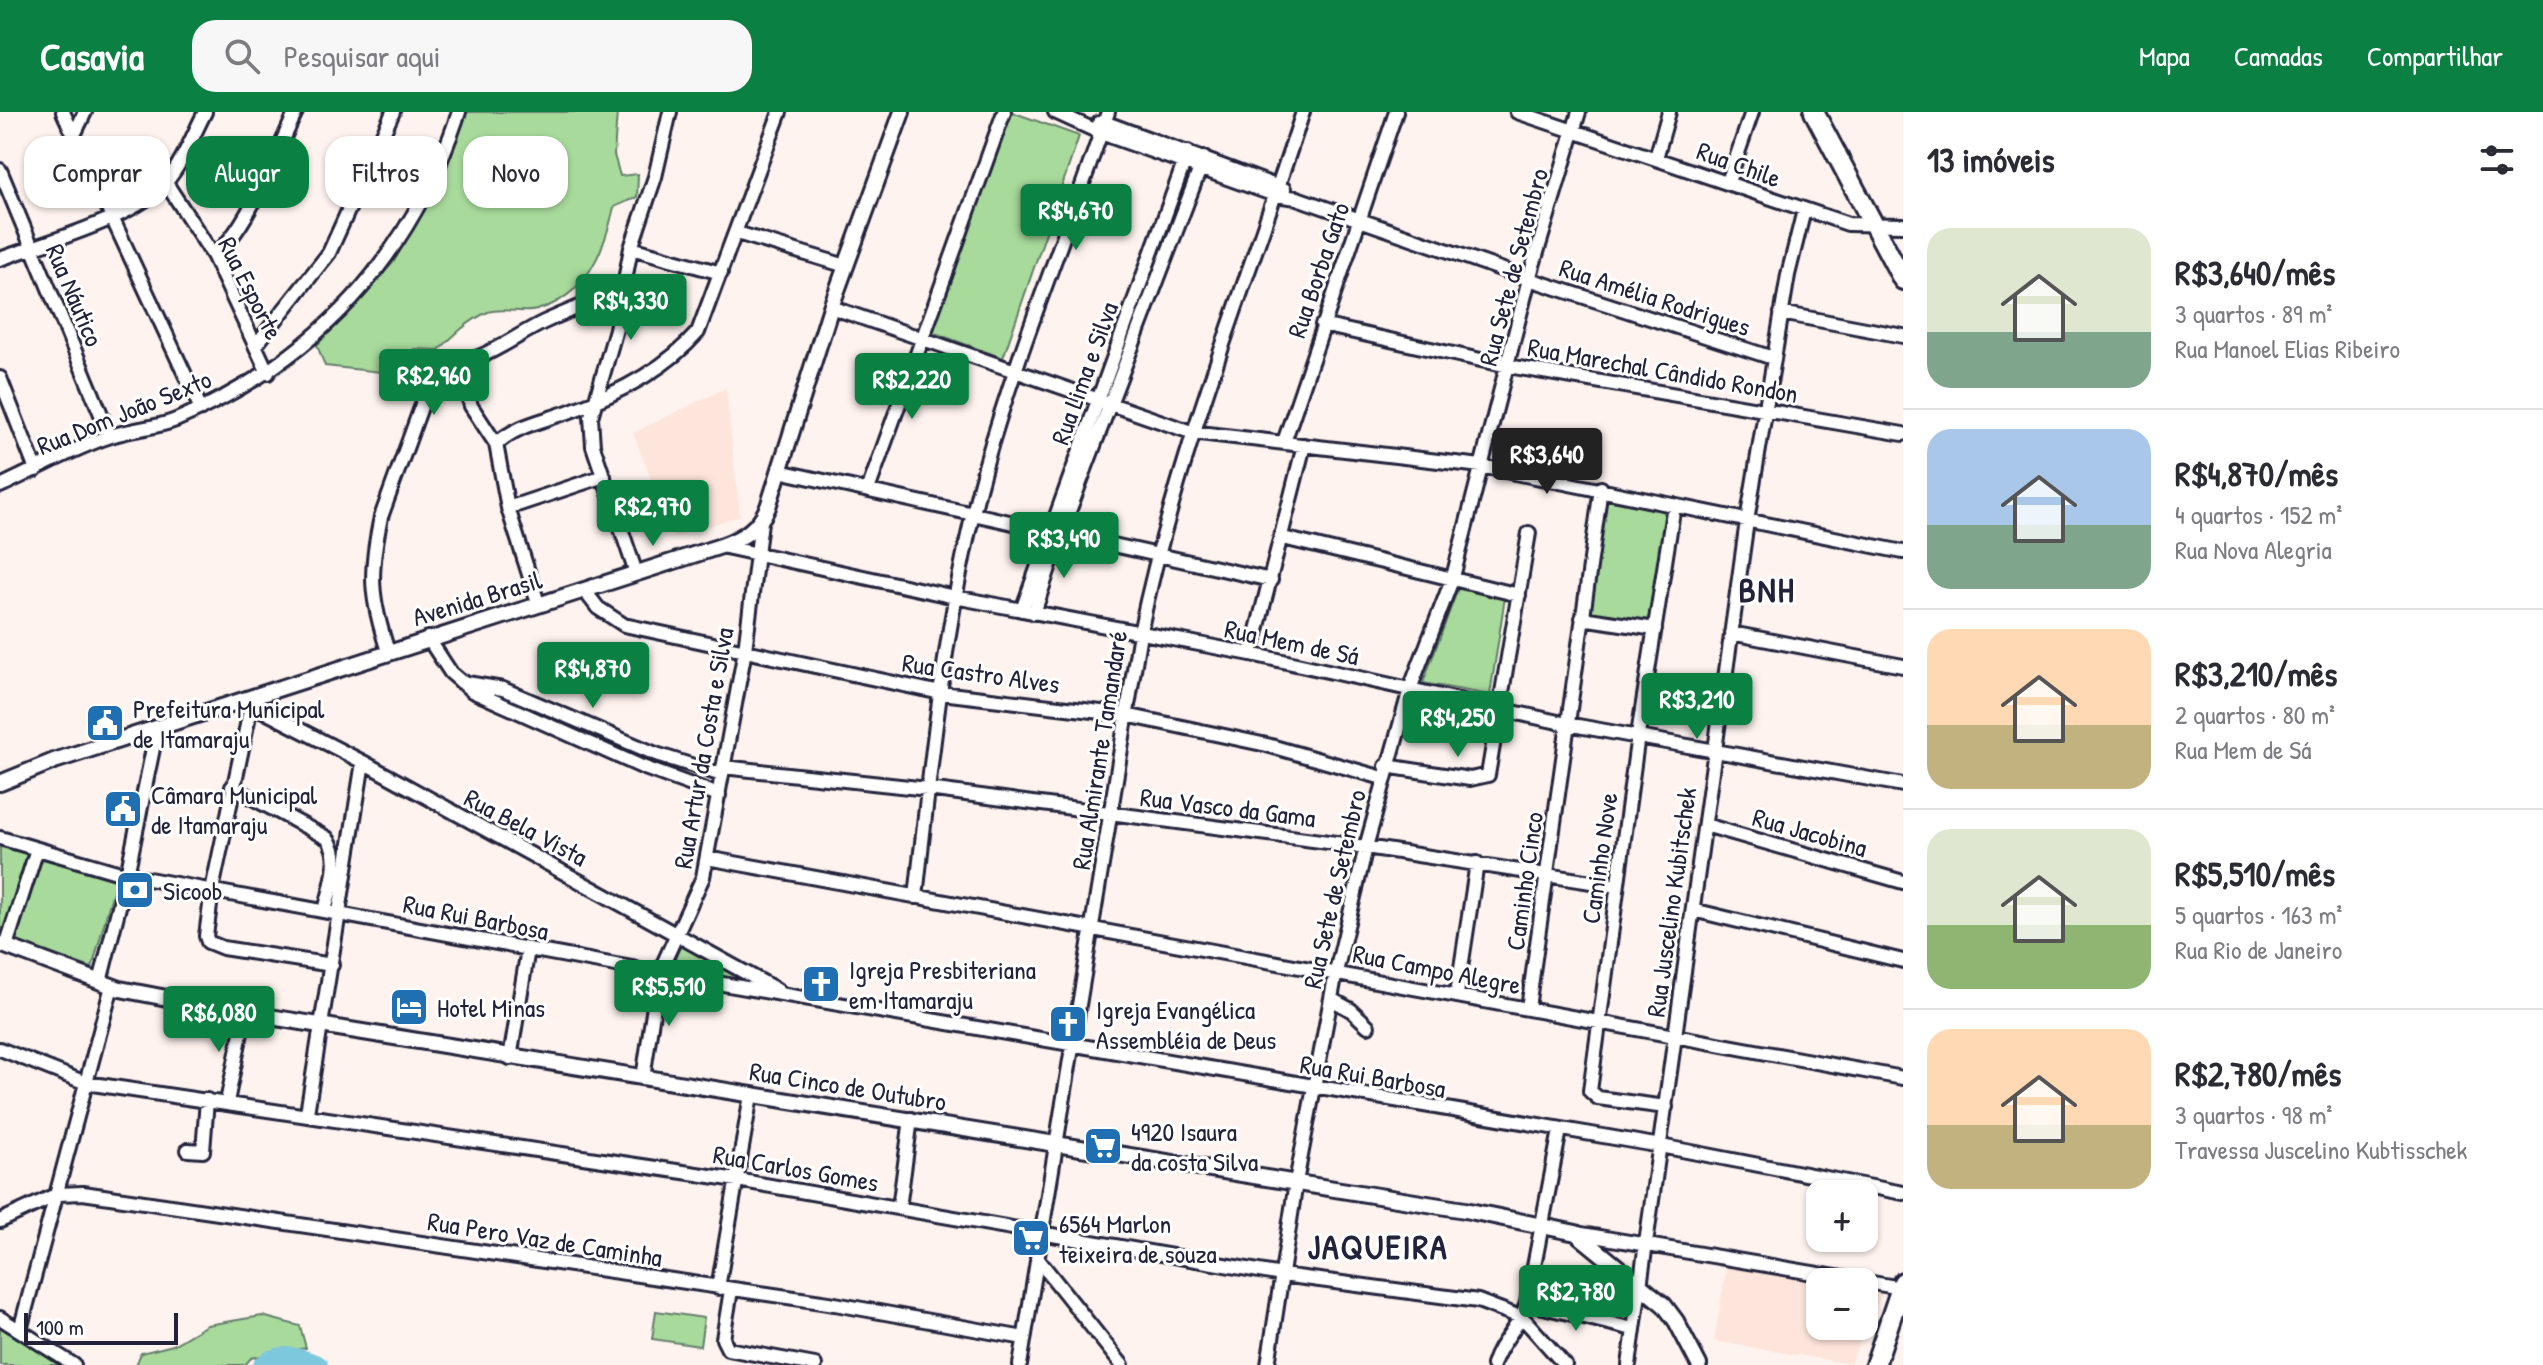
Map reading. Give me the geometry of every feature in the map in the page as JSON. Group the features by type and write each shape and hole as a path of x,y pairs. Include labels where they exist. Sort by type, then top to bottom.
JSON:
{"main road":[{"path":"1814,112 1903,280"},
{"path":"1875,1365 1903,1282"}],"street":[{"path":"63,112 73,136"},
{"path":"73,136 85,112"},
{"path":"170,176 205,112"},
{"path":"213,255 225,248 239,227 296,112"},
{"path":"256,345 329,253 393,112"},
{"name":"Rua Dom João Sexto","path":"0,486 110,436 172,422 201,409 268,373 325,327 389,256 431,183 459,112"},
{"path":"636,573 590,429 593,400 609,356 631,248 655,177 670,112"},
{"path":"496,444 513,429 593,400 643,377 684,348 698,332 780,112"},
{"path":"761,522 831,307 902,112"},
{"path":"868,490 1004,112"},
{"name":"Rua Amélia Rodrigues","path":"1055,112 1101,123 1297,198 1529,279 1773,358"},
{"name":"Rua Almirante Tamandaré","path":"1020,1365 1126,715 1156,557 1191,432 1303,112"},
{"name":"Rua Borba Gato","path":"1284,442 1396,112"},
{"name":"Rua Chile","path":"1517,112 1848,224 1875,227 1903,225"},
{"name":"Rua Sete de Setembro","path":"1268,1365 1296,1182 1336,972 1384,772 1410,689 1453,577 1529,279 1579,112"},
{"path":"1656,158 1669,112"},
{"path":"1728,182 1752,112"},
{"path":"916,897 955,597 973,515 1014,370 1101,123"},
{"name":"Rua Lima e Silva","path":"1104,402 1186,157"},
{"name":"Rua Lima e Silva","path":"1028,612 1104,402 1202,163"},
{"name":"Rua Náutico","path":"0,170 110,436"},
{"name":"Rua Esporte","path":"170,189 213,255 268,373"},
{"path":"105,208 201,409"},
{"path":"0,259 109,218 125,208"},
{"name":"Rua Juscelino Kubitschek","path":"1629,1365 1747,521 1781,313 1804,210"},
{"path":"737,233 846,266"},
{"path":"631,248 721,273"},
{"path":"388,651 373,604 371,581 381,517 432,377 440,365 459,364 625,287"},
{"path":"831,307 1191,432 1481,466 1601,488 1903,552"},
{"name":"Rua Amélia Rodrigues","path":"1781,313 1903,336"},
{"name":"Rua Marechal Cândido Rondon","path":"1322,325 1508,366 1903,434"},
{"path":"459,364 471,406 496,444 508,508 538,603"},
{"path":"0,378 36,470"},
{"path":"1251,654 1283,538 1304,445"},
{"path":"779,471 1156,557 1271,580"},
{"path":"508,508 604,476"},
{"name":"Caminho Cinco","path":"1528,1008 1601,488"},
{"name":"Caminho Nove","path":"1666,1107 1593,1096 1590,1082 1638,735 1674,505"},
{"name":"Avenida Brasil","path":"0,783 54,761 246,703 388,651 721,546 749,533 761,522"},
{"name":"Rua Artur da Costa e Silva","path":"643,1078 659,973 696,899 707,858 745,650 761,522"},
{"path":"1499,709 1529,533"},
{"path":"1283,538 1519,595"},
{"name":"Rua Mem de Sá","path":"721,546 1028,612 1251,654 1567,724 1903,785"},
{"name":"Rua Castro Alves","path":"584,590 598,608 624,625 941,693 1126,715 1384,772 1470,779 1488,775 1499,709"},
{"path":"1582,618 1655,629"},
{"path":"1731,633 1903,666"},
{"path":"428,638 458,681 472,691 642,767 719,795"},
{"name":"Rua Vasco da Gama","path":"458,681 503,689 644,749 723,771 928,789 1366,847 1617,886"},
{"path":"246,703 212,890 206,930 208,942 223,948 332,965"},
{"name":"Rua Bela Vista","path":"246,703 363,762 787,995"},
{"path":"20,1330 86,1083 157,729"},
{"path":"307,1113 363,762"},
{"path":"232,787 327,838 333,845 335,862 325,911"},
{"name":"Rua Jacobina","path":"1705,825 1903,882"},
{"name":"Rua Rui Barbosa","path":"0,838 127,875 1314,1089 1661,1146 1903,1193"},
{"path":"3,945 37,849"},
{"name":"Rua Campo Alegre","path":"707,858 1903,1078"},
{"path":"1457,994 1477,863"},
{"path":"1693,910 1903,961"},
{"name":"Rua Cinco de Outubro","path":"3,945 106,984 322,1027 1296,1182 1902,1288"},
{"path":"510,1058 528,949"},
{"path":"1331,999 1368,1026"},
{"path":"227,1102 245,1013"},
{"name":"Rua Carlos Gomes","path":"0,1049 86,1083 307,1113 737,1180 1282,1275 1478,1301 1523,1318 1565,1365"},
{"path":"751,1095 724,1289 723,1339 728,1349 815,1365"},
{"path":"188,1150 203,1151 207,1100"},
{"path":"899,1208 911,1119"},
{"path":"1493,1365 1506,1337 1523,1318 1560,1130"},
{"path":"1,1225 58,1194"},
{"name":"Rua Pero Vaz de Caminha","path":"58,1194 159,1202 1024,1338"},
{"name":"Rua Cinco de Outubro","path":"1576,1233 1639,1283 1676,1321 1699,1365"},
{"path":"1037,1258 1122,1365"},
{"path":"1527,1303 1633,1329"},
{"path":"0,1318 74,1365"}],"shaded area":[{"path":"726,388 740,516 674,537 633,433"},
{"path":"1727,1265 1806,1278 1806,1340 1861,1340 1850,1364 1714,1341"}],"green space":[{"path":"466,112 617,112 614,155 620,176 638,174 637,197 614,207 605,240 590,270 568,294 554,303 531,311 488,312 468,324 439,350 414,349 406,360 388,357 381,372 325,366 317,345 393,263 425,208 447,208 447,167"},
{"path":"1012,112 1079,136 1003,358 932,332"},
{"path":"1607,500 1668,512 1654,622 1590,613"},
{"path":"1459,586 1505,597 1490,695 1423,683"},
{"path":"0,846 116,880 92,968 0,936"},
{"path":"682,943 753,985 671,967"},
{"path":"656,1311 704,1318 700,1346 652,1339"},
{"path":"262,1316 300,1326 306,1348 251,1358 245,1365 136,1365 141,1353 173,1345 207,1325"},
{"path":"0,1318 73,1365 0,1365"}],"waterway":[{"path":"262,1365 283,1356 319,1365"}],"place":[{"name":"Prefeitura Municipal de Itamaraju","path":"105,723"},
{"name":"Câmara Municipal de Itamaraju","path":"123,809"},
{"name":"Sicoob","path":"135,890"},
{"name":"Igreja Presbiteriana em Itamaraju","path":"821,984"},
{"name":"Hotel Minas","path":"409,1007"},
{"name":"Igreja Evangélica Assembléia de Deus","path":"1068,1024"},
{"name":"4920 Isaura da costa Silva","path":"1103,1146"},
{"name":"6564 Marlon teixeira de souza","path":"1031,1238"}],"district":[{"name":"BNH","path":"1767,590"},
{"name":"JAQUEIRA","path":"1378,1247"}]}
